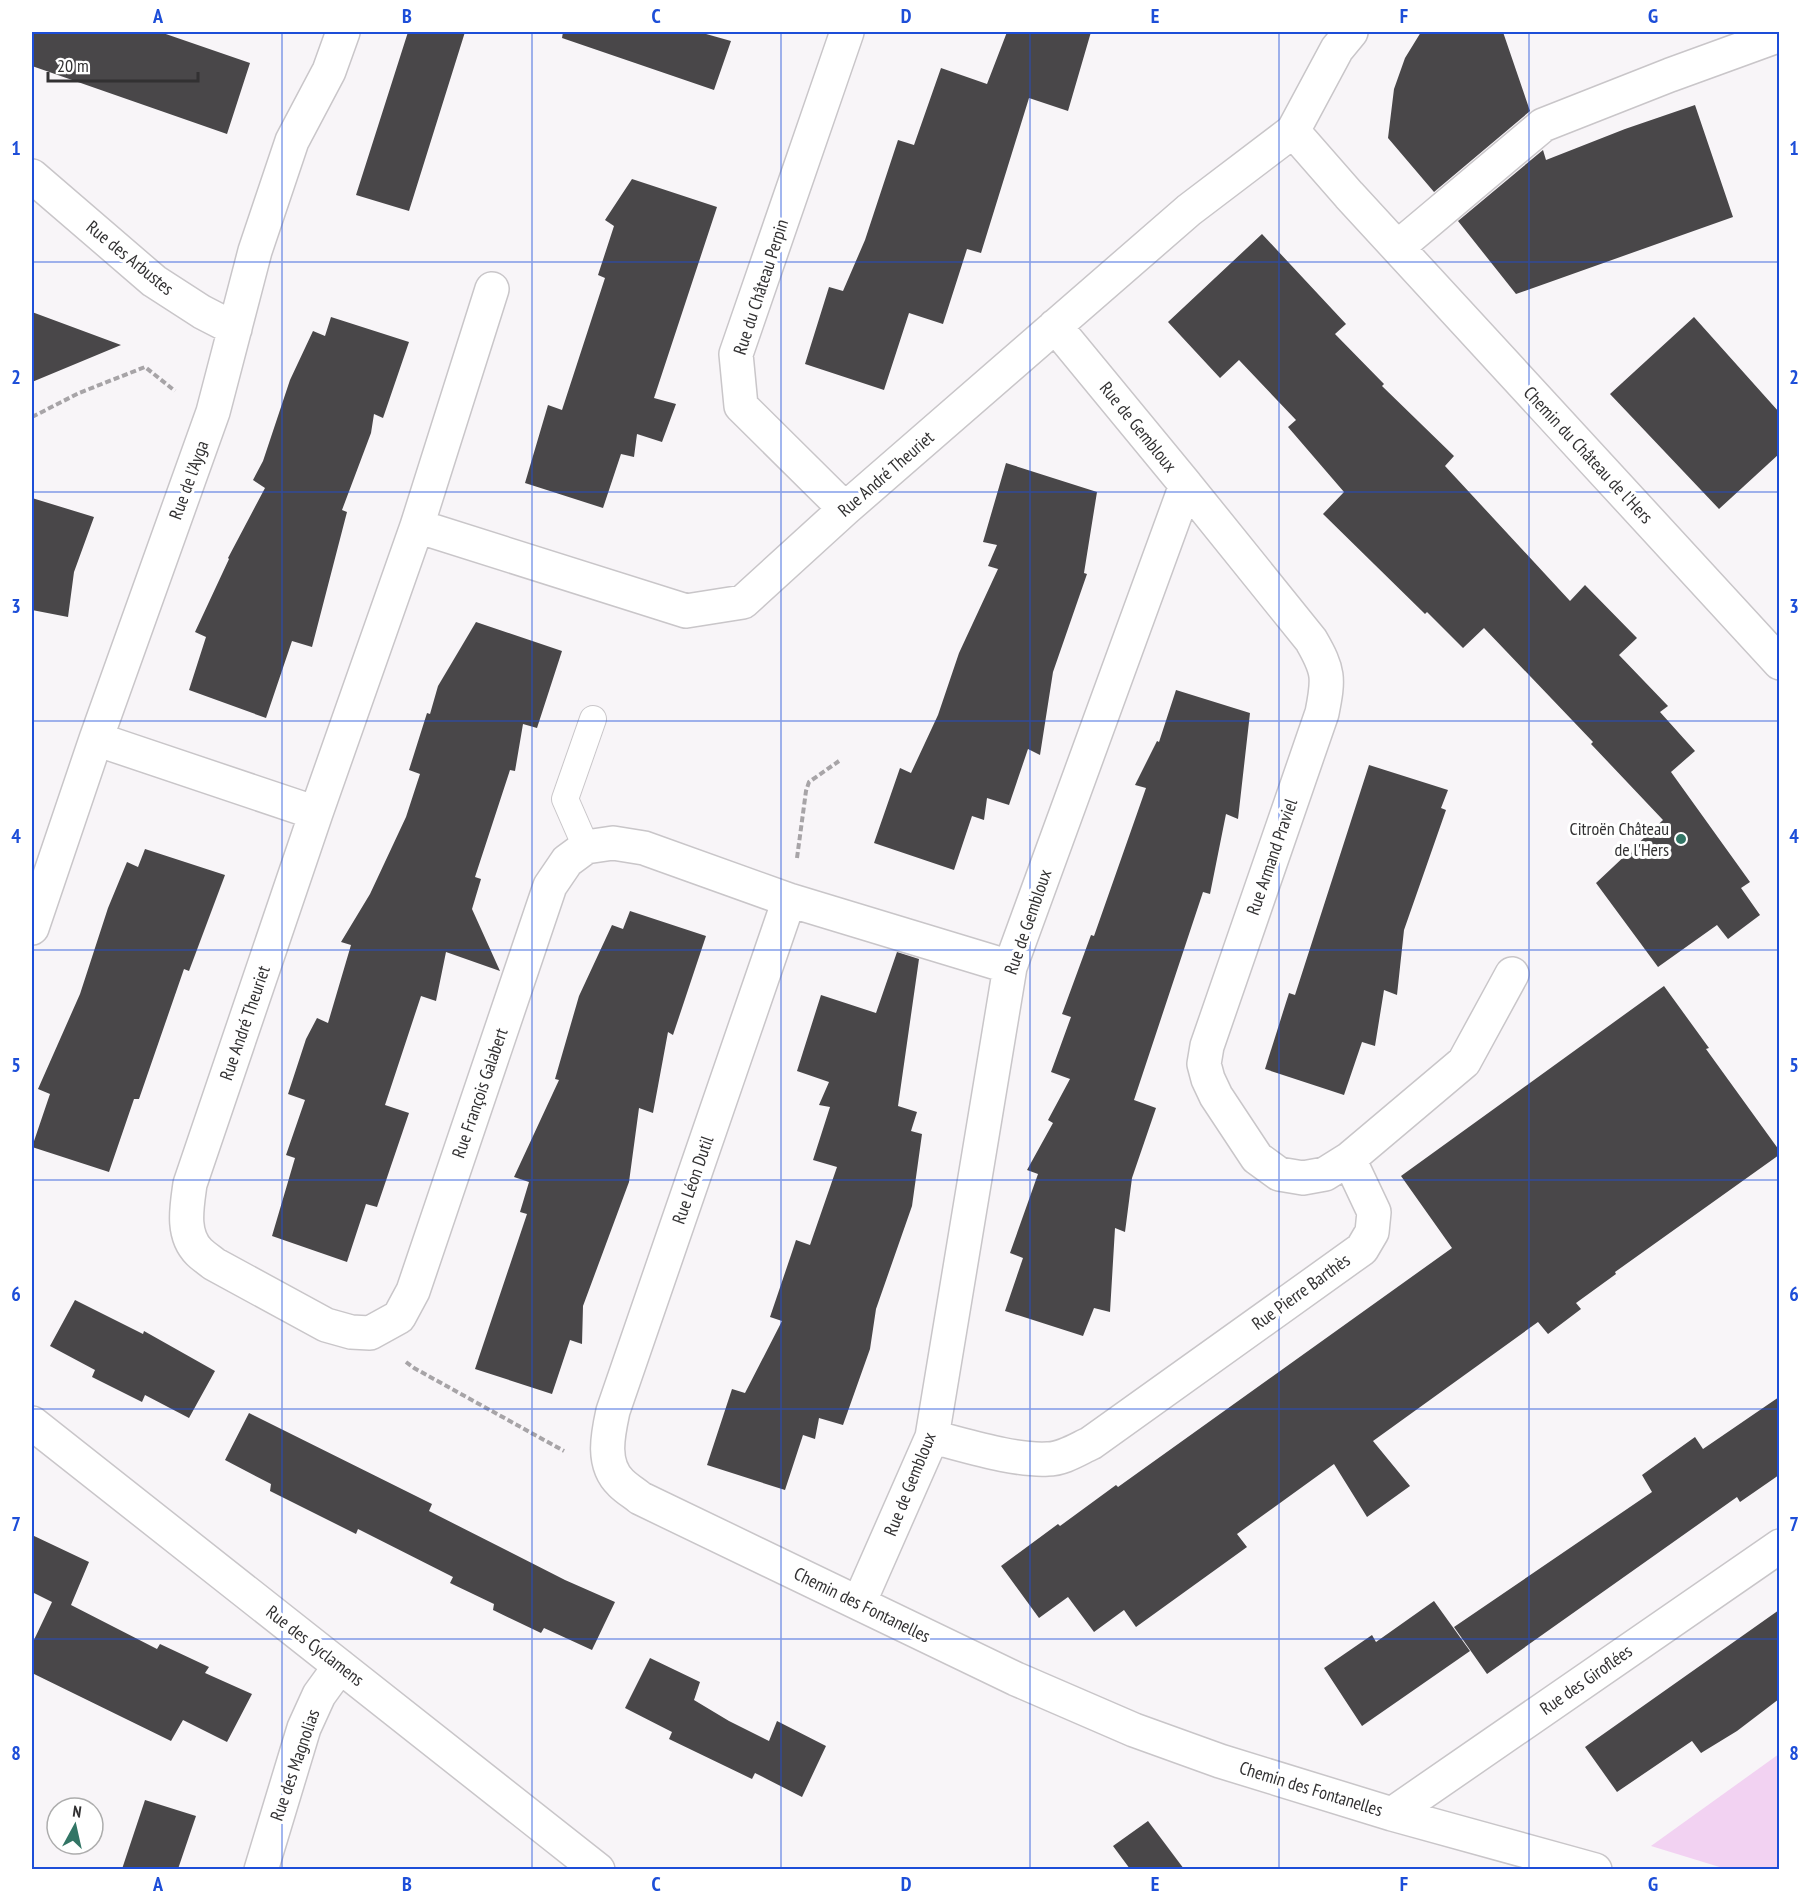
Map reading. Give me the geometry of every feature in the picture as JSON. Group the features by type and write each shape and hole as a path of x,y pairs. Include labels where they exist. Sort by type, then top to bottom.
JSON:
{"street":[{"name":"Rue de l'Ayga","path":"32,928 96,739 213,412 255,251 292,141 329,71 343,32"},
{"name":"Rue du Château Perpin","path":"845,509 741,406 736,354 847,32"},
{"path":"1293,131 1337,49 1351,32"},
{"path":"1398,247 1543,125 1779,35"},
{"name":"Rue André Theuriet","path":"417,526 686,611 743,602 845,509 1189,210 1293,131"},
{"name":"Chemin du Château de l'Hers","path":"1293,131 1779,663"},
{"name":"Rue des Arbustes","path":"32,176 154,281 202,312 235,329"},
{"name":"Rue André Theuriet","path":"370,1333 351,1332 326,1325 214,1264 198,1251 189,1235 186,1211 190,1184 316,813 417,526 492,289"},
{"name":"Rue de Gembloux","path":"859,1603 932,1437 1010,967 1186,485 1055,326"},
{"name":"Rue Armand Praviel","path":"1186,485 1311,640 1324,663 1327,687 1322,713 1207,1046 1204,1064 1216,1096 1257,1158 1279,1174 1303,1178 1324,1174 1349,1159"},
{"path":"96,739 316,813"},
{"path":"586,847 613,843 644,848 789,900 1010,967"},
{"name":"Rue François Galabert","path":"370,1333 399,1317 414,1291 550,886 567,861 586,847"},
{"name":"Rue Léon Dutil","path":"609,1461 607,1440 613,1411 789,900"},
{"path":"1349,1159 1464,1062 1512,974"},
{"name":"Rue Pierre Barthès","path":"932,1437 1026,1458 1049,1459 1091,1443 1362,1249 1372,1232 1374,1212 1349,1159"},
{"name":"Rue des Cyclamens","path":"32,1423 598,1869"},
{"name":"Chemin des Fontanelles","path":"609,1461 619,1482 640,1498 1016,1679 1134,1730 1220,1761 1392,1814 1595,1869"},
{"name":"Rue des Giroflées","path":"1392,1814 1779,1546"},
{"name":"Rue des Magnolias","path":"261,1869 304,1728 319,1695 340,1666"}],"lane":[{"path":"586,847 565,799 593,719"}],"path":[{"path":"32,417 79,393 145,367 182,397"},
{"path":"789,900 806,790 809,782 838,761"},
{"path":"370,1333 414,1368 561,1450 609,1461"}],"shaded area":[{"path":"1779,1754 1779,1869 1726,1869 1651,1846"}],"building":[{"path":"32,32 160,32 250,63 227,134 32,66"},
{"path":"408,32 465,32 409,211 356,195"},
{"path":"563,32 699,32 731,41 714,90 562,38"},
{"path":"1007,32 1091,32 1068,111 1029,98 981,253 967,249 943,324 909,313 884,390 805,364 829,287 843,291 865,240 898,140 914,145 941,68 987,84"},
{"path":"1421,32 1503,32 1530,111 1434,192 1388,138 1394,89 1405,58"},
{"path":"1695,105 1733,217 1516,294 1458,221 1543,150 1546,160"},
{"path":"632,179 717,207 654,398 676,404 662,442 637,434 634,457 621,454 603,508 525,483 548,405 562,410 605,278 598,275 614,226 605,220"},
{"path":"1262,234 1346,324 1335,334 1384,384 1382,386 1454,456 1445,466 1570,601 1585,585 1637,638 1619,655 1668,706 1660,712 1695,751 1671,772 1750,882 1741,888 1760,915 1728,939 1717,925 1658,967 1596,883 1663,820 1591,744 1593,742 1484,628 1463,648 1323,514 1344,492 1288,427 1296,420 1239,360 1220,378 1168,322"},
{"path":"32,312 121,345 32,382"},
{"path":"331,317 409,342 383,418 374,414 371,433 342,510 347,512 312,647 292,641 266,718 189,690 206,637 195,632 228,558 265,488 253,480 263,461 290,380 313,331 325,336"},
{"path":"1694,317 1779,412 1779,454 1719,509 1610,394"},
{"path":"1006,463 1097,492 1084,573 1087,574 1053,672 1040,755 1028,749 1009,805 987,798 984,820 972,816 954,870 874,843 900,768 911,773 938,715 959,653 998,569 988,566 997,545 983,542"},
{"path":"32,498 94,517 74,572 68,617 32,610"},
{"path":"476,622 562,651 537,728 523,724 515,771 510,770 475,877 481,879 472,909 500,971 446,952 436,1001 421,996 385,1105 409,1113 377,1207 366,1204 347,1262 272,1236 295,1158 286,1155 305,1100 288,1094 306,1039 317,1018 328,1023 351,945 341,942 370,894 406,817 420,774 409,770 427,713 430,714 438,686"},
{"path":"1176,690 1250,713 1238,819 1226,814 1210,894 1203,892 1134,1100 1156,1108 1132,1178 1125,1232 1115,1228 1110,1312 1094,1308 1083,1336 1005,1311 1023,1258 1010,1253 1038,1174 1027,1170 1053,1123 1048,1120 1070,1079 1051,1072 1071,1017 1062,1014 1091,935 1094,936 1146,788 1135,785 1157,741 1159,742"},
{"path":"1369,765 1448,790 1441,808 1446,810 1404,930 1397,995 1384,990 1375,1046 1362,1042 1344,1095 1265,1069 1289,993 1295,995"},
{"path":"145,849 225,875 189,971 184,969 139,1099 134,1099 109,1172 32,1147 50,1094 38,1089 80,994 108,908 127,862 138,867"},
{"path":"630,911 706,936 673,1035 668,1032 653,1113 639,1108 629,1182 583,1306 582,1344 570,1340 552,1394 475,1369 527,1214 520,1212 529,1182 514,1177 559,1080 555,1079 579,996 612,925 623,929"},
{"path":"897,952 919,959 898,1106 917,1112 911,1131 922,1134 912,1206 876,1309 870,1349 843,1425 819,1418 815,1439 803,1435 785,1490 707,1465 732,1389 745,1393 782,1321 770,1317 796,1240 810,1245 837,1167 813,1160 830,1107 819,1105 829,1082 797,1071 821,995 876,1013"},
{"path":"1664,986 1779,1150 1779,1155 1615,1272 1616,1274 1576,1303 1581,1309 1548,1334 1538,1322 1373,1441 1410,1486 1367,1517 1334,1464 1237,1534 1247,1547 1136,1627 1124,1610 1094,1632 1068,1597 1039,1618 1001,1566 1058,1524 1060,1526 1116,1485 1118,1487 1452,1248 1401,1176"},
{"path":"75,1300 143,1334 144,1331 215,1371 189,1418 145,1395 142,1402 92,1377 95,1370 50,1346"},
{"path":"1779,1397 1779,1475 1740,1502 1737,1497 1487,1674 1454,1627 1652,1492 1642,1475 1695,1437 1703,1449"},
{"path":"249,1413 432,1504 429,1511 565,1580 615,1602 592,1650 544,1628 541,1633 493,1610 494,1604 450,1583 453,1577 358,1529 356,1534 270,1491 271,1484 225,1460"},
{"path":"32,1535 89,1562 71,1605 157,1649 160,1644 209,1667 205,1673 252,1694 227,1742 183,1720 171,1741 32,1673 32,1644 52,1602 32,1592"},
{"path":"1434,1601 1470,1651 1362,1726 1324,1668 1372,1635 1376,1642"},
{"path":"1779,1610 1779,1699 1737,1731 1701,1753 1692,1741 1617,1792 1585,1747"},
{"path":"650,1658 700,1682 694,1700 769,1741 777,1721 826,1746 802,1797 755,1773 752,1779 669,1739 672,1732 625,1708"},
{"path":"145,1800 196,1816 178,1869 122,1869"},
{"path":"1148,1821 1184,1869 1130,1869 1113,1846"}],"place":[{"name":"Citroën Château de l'Hers","path":"1681,839"}]}
